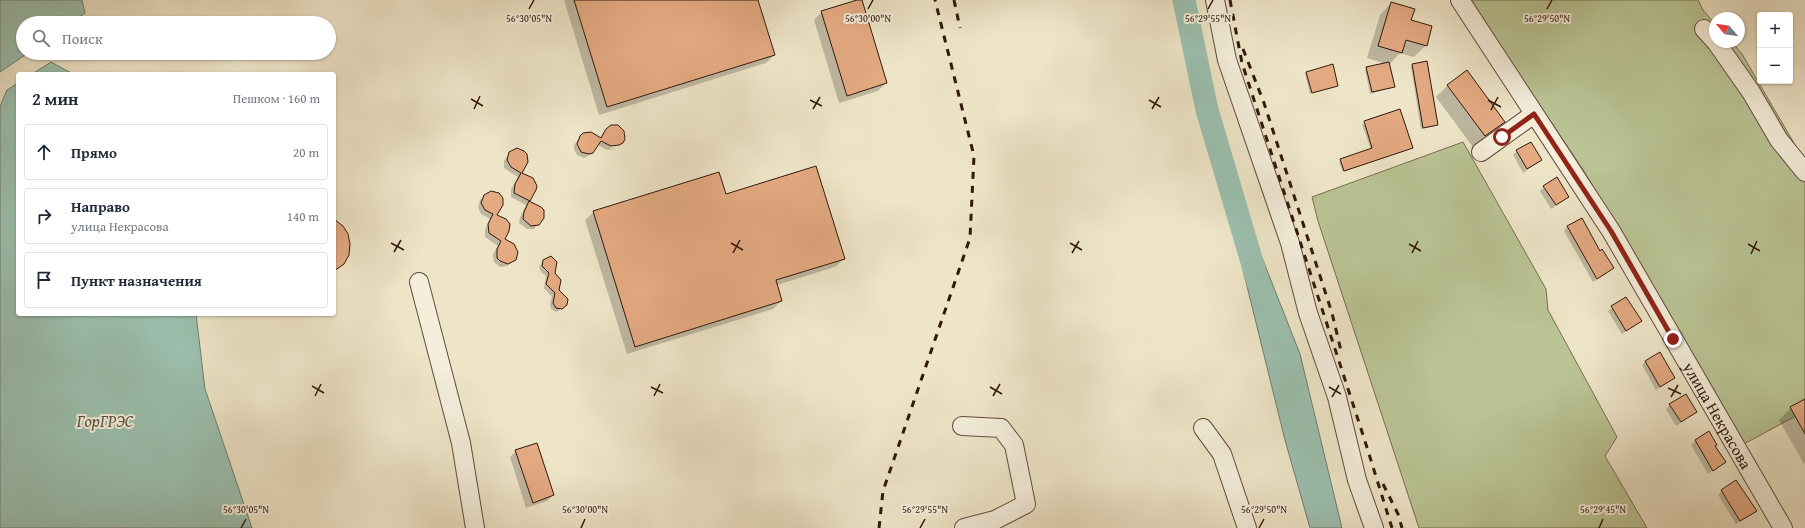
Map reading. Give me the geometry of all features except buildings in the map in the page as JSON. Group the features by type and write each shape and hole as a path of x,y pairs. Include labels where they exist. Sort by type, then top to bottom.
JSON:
{"street":[{"path":"1215,0 1227,60 1290,243 1308,313 1337,397 1357,480 1374,528"},
{"name":"улица Некрасова","path":"1460,0 1611,231 1783,528"},
{"path":"1720,48 1751,92 1779,140 1805,172"},
{"path":"1481,152 1534,114"},
{"path":"418,282 461,443 475,528"},
{"path":"962,426 1001,428 1014,445 1026,504 995,520 964,528"},
{"path":"1203,428 1222,454 1247,528"}],"shaded area":[{"path":"1469,0 1698,0 1703,10 1709,17 1709,48 1737,48 1757,80 1757,84 1760,84 1805,162 1805,411 1742,445 1690,350 1582,168"},
{"path":"1463,142 1546,289 1548,310 1617,437 1605,456 1647,528 1419,528 1318,221 1312,197"}],"water":[{"path":"0,0 82,0 85,13 81,16 16,16 16,60 18,60 0,72"},
{"path":"51,62 69,72 35,72"},
{"name":"ГорГРЭС","path":"16,84 16,316 196,316 205,389 252,528 0,528 0,106 7,90"},
{"path":"1259,250 1300,354 1342,528 1310,528 1285,440 1242,266 1242,253"}],"waterway":[{"path":"1184,0 1207,110 1258,282"}],"railway":[{"path":"879,528 883,491 970,238 974,156 935,0"},
{"path":"954,0 960,28"},
{"path":"1230,0 1242,63 1392,528"},
{"path":"1243,49 1264,103 1332,313 1342,355"},
{"path":"1383,484 1398,514 1402,528"}],"route":[{"path":"1502,137 1534,114 1611,231 1673,339"}]}
